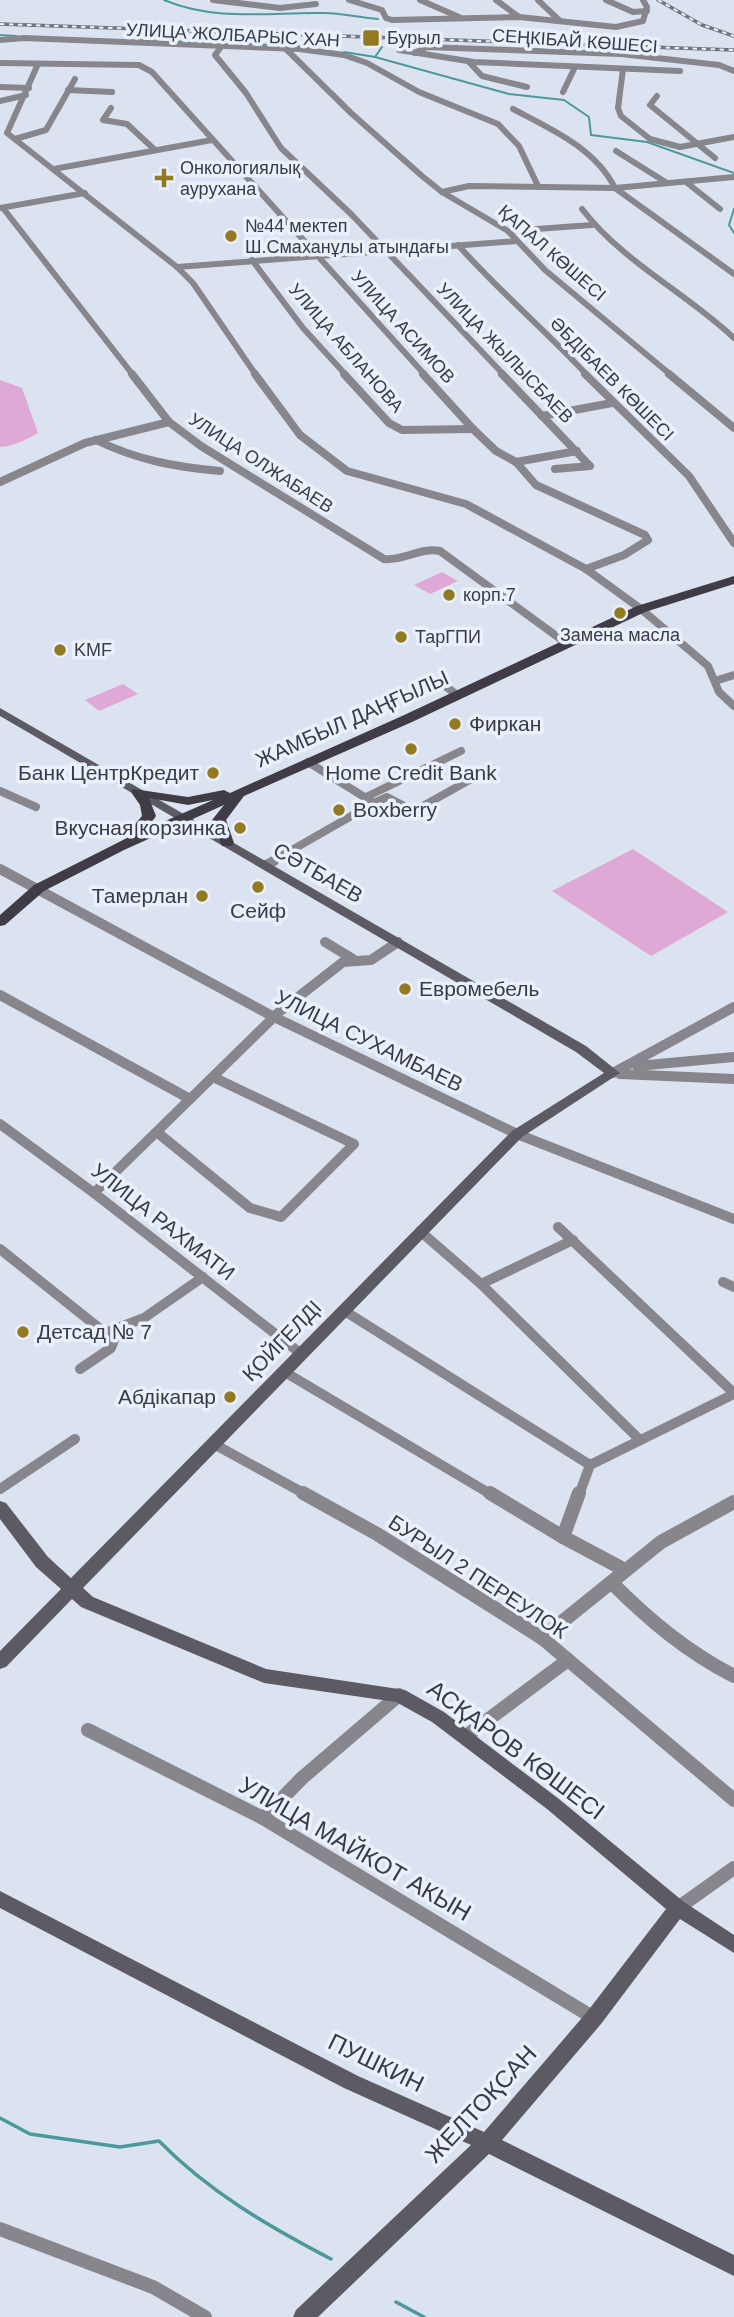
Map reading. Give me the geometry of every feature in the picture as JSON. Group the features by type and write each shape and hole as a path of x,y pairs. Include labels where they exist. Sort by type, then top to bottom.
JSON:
{"main road":[{"name":"ЖАМБЫЛ ДАҢҒЫЛЫ","path":"0,922 39,888 119,848 641,609 734,580"},
{"path":"138,792 188,801 246,790"},
{"path":"227,843 219,820 246,790"},
{"path":"119,848 145,825 151,815 149,805 138,792"}],"street":[{"path":"213,0 280,8 328,0"},
{"path":"306,0 316,4"},
{"path":"349,0 382,10 386,18 392,20 519,17 583,25 626,26 643,21 647,11 643,0"},
{"path":"421,0 461,18"},
{"path":"496,0 519,17"},
{"path":"538,0 560,21"},
{"name":"СЕҢКІБАЙ КӨШЕСІ","path":"606,0 636,12 647,11"},
{"name":"УЛИЦА ЖОЛБАРЫС ХАН","path":"0,40 24,38 286,49 345,55 373,65 387,76 427,96 502,125 522,149 538,186"},
{"name":"УЛИЦА ЖЫЛЫСБАЕВ","path":"221,47 215,55 246,93 281,148 352,215 383,251 590,466 555,469"},
{"name":"СЕҢКІБАЙ КӨШЕСІ","path":"415,53 426,47 621,54 719,65 734,71"},
{"name":"ҚАПАЛ КӨШЕСІ","path":"286,49 351,113 442,192 508,231 545,270 734,428"},
{"path":"399,50 470,62 680,71"},
{"path":"470,62 482,76 527,86"},
{"path":"676,84 683,62"},
{"name":"УЛИЦА АСИМОВ","path":"0,63 139,65 147,68 473,429 496,451 516,462 536,485 645,535 648,540 643,546 586,569"},
{"path":"38,64 27,92 4,134 15,139 177,267 193,284 288,422 347,471 466,504 586,569 641,609 708,666 719,692 734,706"},
{"path":"563,92 575,66"},
{"path":"623,69 618,108 621,116 657,142 680,147 734,137"},
{"path":"15,139 46,130 75,79"},
{"path":"0,87 27,92"},
{"path":"68,90 112,92"},
{"path":"0,101 27,92"},
{"path":"657,96 650,105 715,158"},
{"path":"111,108 103,120 127,124 155,150"},
{"path":"513,109 560,135 611,174 615,188 734,274"},
{"path":"54,169 212,140"},
{"path":"615,152 667,183"},
{"path":"442,192 469,186 615,188 734,177"},
{"path":"686,182 720,209"},
{"path":"1,208 85,193"},
{"name":"УЛИЦА ОЛЖАБАЕВ","path":"1,208 169,422 201,446 384,559 397,560 427,549 440,551 566,643"},
{"path":"582,209 592,225 608,241 688,298 734,338"},
{"path":"508,231 592,225"},
{"path":"177,267 517,241"},
{"name":"ӘБДІБАЕВ КӨШЕСІ","path":"458,245 495,287 560,346 612,403 689,476 734,543"},
{"name":"УЛИЦА АБЛАНОВА","path":"252,260 303,328 389,423 402,430 473,429"},
{"path":"542,415 612,403"},
{"path":"0,482 96,440 169,422"},
{"path":"96,440 134,459 156,465 219,471"},
{"path":"516,462 577,451"},
{"path":"715,681 734,675"},
{"path":"440,682 457,695"},
{"name":"СӘТБАЕВ","path":"0,712 581,1049 613,1073"},
{"path":"364,798 461,751"},
{"path":"308,762 374,803"},
{"path":"265,865 387,797 414,811 420,810 491,768"},
{"path":"0,791 36,807"},
{"name":"УЛИЦА СУХАМБАЕВ","path":"0,869 274,1017 517,1134 734,1219"},
{"path":"325,942 353,960"},
{"path":"94,1193 158,1133 190,1098 215,1078 274,1017 336,967 353,960 371,960 398,942"},
{"path":"0,995 190,1098"},
{"path":"613,1073 631,1066 734,1007"},
{"path":"631,1066 734,1057"},
{"path":"613,1073 734,1079"},
{"name":"ҚОЙГЕЛДІ","path":"0,1662 517,1134 613,1073"},
{"path":"158,1133 250,1208 281,1217 354,1144 215,1078"},
{"name":"УЛИЦА РАХМАТИ","path":"0,1124 94,1193 300,1353"},
{"path":"558,1227 734,1393 590,1465 563,1537"},
{"path":"420,1231 481,1284 639,1439"},
{"path":"481,1284 573,1240"},
{"path":"0,1249 114,1340 114,1343 80,1369"},
{"path":"104,1333 120,1330 147,1316 203,1277"},
{"path":"343,1310 590,1465"},
{"path":"283,1371 563,1537 625,1570"},
{"path":"0,1489 75,1439"},
{"name":"БУРЫЛ 2 ПЕРЕУЛОК","path":"212,1443 377,1534 542,1638 734,1800"},
{"path":"542,1638 661,1542 734,1502"},
{"name":"АСҚАРОВ КӨШЕСІ","path":"0,1507 42,1562 87,1602 264,1676 399,1695 438,1717 553,1804 678,1908 734,1945"},
{"path":"612,1583 660,1630 709,1664 734,1676"},
{"path":"465,1737 568,1660"},
{"path":"263,1818 302,1777 399,1695"},
{"name":"УЛИЦА МАЙКОТ АКЫН","path":"88,1730 263,1818 594,2018"},
{"path":"678,1908 734,1868"},
{"name":"ПУШКИН","path":"0,1899 351,2082 487,2143 734,2266"},
{"name":"ЖЕЛТОҚСАН","path":"303,2317 487,2143 594,2018 678,1908"},
{"path":"0,2229 153,2287 205,2317"}],"shaded area":[{"path":"0,380 22,388 38,433 20,442 0,447"},
{"path":"442,572 458,581 430,594 414,585"},
{"path":"123,684 138,694 99,711 85,700"},
{"path":"633,849 728,912 651,956 552,891"}],"waterway":[{"path":"164,0 184,7 223,14 331,13 378,19"},
{"path":"0,35 16,36"},
{"path":"138,40 300,46"},
{"path":"375,57 382,47"},
{"path":"344,52 375,57"},
{"path":"375,57 509,94 564,100 589,117 591,135 647,142 734,173"},
{"path":"734,209 729,225 734,233"},
{"path":"0,2118 30,2134 120,2147 159,2141 198,2176 240,2207 331,2259"},
{"path":"396,2302 424,2317"}],"railway":[{"path":"658,0 702,25 734,36"},
{"path":"0,24 734,50"}],"place":[{"name":"Бурыл","path":"371,38"},
{"name":"Онкологиялық аурухана","path":"164,178"},
{"name":"№44 мектеп Ш.Смаханұлы атындағы","path":"231,236"},
{"name":"корп.7","path":"449,595"},
{"name":"Замена масла","path":"620,613"},
{"name":"ТарГПИ","path":"401,637"},
{"name":"KMF","path":"60,650"},
{"name":"Фиркан","path":"455,724"},
{"name":"Home Credit Bank","path":"411,749"},
{"name":"Банк ЦентрКредит","path":"213,773"},
{"name":"Boxberry","path":"339,810"},
{"name":"Вкусная корзинка","path":"240,828"},
{"name":"Сейф","path":"258,887"},
{"name":"Тамерлан","path":"202,896"},
{"name":"Евромебель","path":"405,989"},
{"name":"Детсад № 7","path":"23,1332"},
{"name":"Абдiкапар","path":"230,1397"}]}
